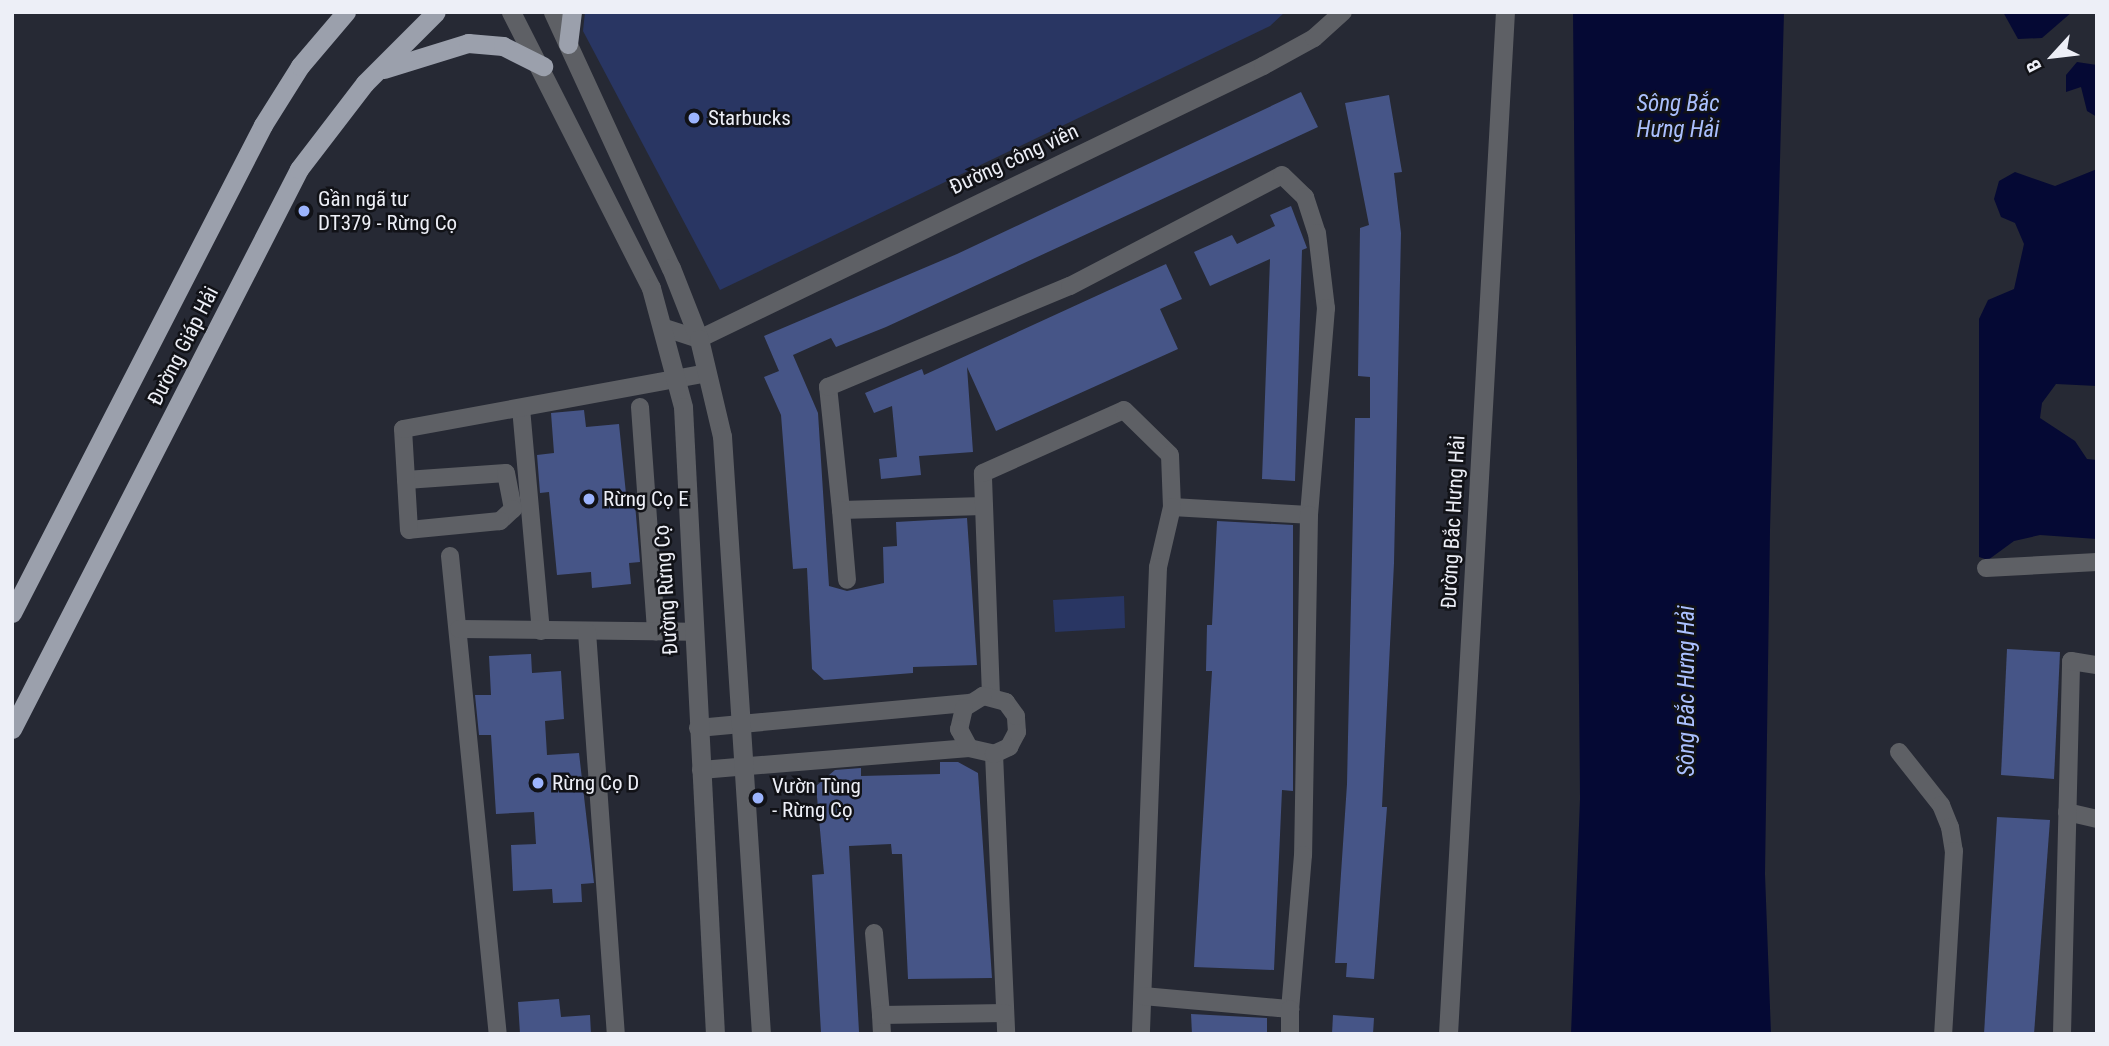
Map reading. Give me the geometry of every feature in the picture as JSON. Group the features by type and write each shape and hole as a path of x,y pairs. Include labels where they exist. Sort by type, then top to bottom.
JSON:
{"highway":[{"name":"Đường Giáp Hải","path":"12,614 262,125 300,66 346,12"},
{"name":"Đường Giáp Hải","path":"12,729 299,169 377,72 436,12"},
{"path":"568,44 572,12"},
{"path":"377,72 468,43 503,46 542,66"}],"street":[{"name":"Đường Rừng Cọ","path":"510,12 542,66 651,288 665,328 677,380 682,407 715,1034"},
{"path":"553,12 699,339 722,436 761,1034"},
{"name":"Đường công viên","path":"699,339 1263,65 1314,38 1343,12"},
{"name":"Đường Bắc Hưng Hải","path":"1448,1034 1505,12"},
{"path":"847,580 828,387 1070,286 1282,175 1305,197 1317,233 1326,308 1309,515 1303,855 1290,1034"},
{"path":"665,328 699,339"},
{"path":"406,480 506,473 513,509 500,522 409,530 406,480 403,429 707,373"},
{"path":"640,407 656,631"},
{"path":"522,408 541,631"},
{"path":"991,696 983,473 1124,411 1170,455 1172,507 1158,567 1141,1034"},
{"path":"841,510 984,506"},
{"path":"1172,507 1309,515"},
{"path":"450,556 498,1034"},
{"path":"1986,568 2097,562"},
{"path":"459,629 692,632"},
{"path":"587,632 616,1034"},
{"path":"2062,1034 2071,661 2097,665"},
{"path":"698,728 969,703 991,696 1006,702 1017,724 1014,740 994,754 969,748 742,770 701,771"},
{"path":"969,703 959,722 969,748"},
{"path":"1899,752 1941,805 1954,851 1943,1034"},
{"path":"994,754 1006,1034"},
{"path":"2067,812 2097,819"},
{"path":"874,933 882,1025 1005,1013"},
{"path":"1143,996 1290,1009"}],"shaded area":[{"path":"585,12 1285,12 1270,26 720,290 583,31"},
{"path":"1124,596 1125,628 1055,632 1053,600"}],"water":[{"name":"Sông Bắc Hưng Hải","path":"1573,12 1784,12 1770,530 1765,874 1771,1034 1571,1034 1580,799"},
{"path":"2003,12 2072,12 2042,38 2018,39"},
{"path":"2077,62 2097,65 2097,117 2087,111 2081,87 2066,92 2066,75"},
{"path":"2097,169 2097,386 2056,384 2042,403 2040,418 2075,441 2087,459 2097,460 2097,539 2040,535 2014,541 1988,560 1979,557 1979,319 1988,300 2014,289 2024,244 2015,223 2001,217 1994,199 1999,181 2015,172 2055,186"}],"building":[{"path":"1301,92 1318,127 886,327 836,347 831,338 793,355 818,413 829,586 847,591 884,583 883,547 897,546 896,522 967,518 977,665 913,667 913,673 824,680 812,669 807,568 793,569 781,415 764,377 779,371 764,336 957,254"},
{"path":"1389,95 1402,172 1394,173 1401,233 1394,563 1382,807 1387,807 1374,979 1346,977 1347,963 1335,963 1347,784 1355,418 1370,418 1370,377 1358,376 1360,228 1369,225 1345,103"},
{"path":"1291,206 1307,248 1302,250 1295,481 1262,479 1270,259 1210,286 1194,252 1232,235 1237,244 1275,226 1270,215"},
{"path":"1166,264 1182,299 1160,309 1178,349 996,431 967,367 973,452 919,456 921,475 881,479 879,459 897,457 892,406 874,413 865,393 922,369 924,375"},
{"name":"Rừng Cọ E","path":"584,410 586,427 619,424 627,504 635,504 640,562 629,563 631,584 592,588 591,572 557,575 549,492 540,493 537,455 554,453 551,413"},
{"path":"1217,521 1293,525 1293,791 1282,790 1274,970 1194,967 1212,671 1206,671 1207,625 1212,625"},
{"path":"2007,649 2060,652 2054,779 2001,775"},
{"name":"Rừng Cọ D","path":"531,654 532,673 561,671 564,719 545,721 547,755 579,753 594,883 581,884 582,902 553,903 552,889 513,891 511,845 536,844 534,812 496,814 491,735 479,735 475,695 491,695 489,656"},
{"path":"940,762 958,762 978,773 992,978 908,979 902,854 892,854 891,844 849,846 859,1032 821,1033 812,875 824,874 816,786 835,770 861,768 861,776 940,774"},
{"path":"1997,817 2050,820 2034,1034 1984,1034"},
{"path":"559,999 561,1017 590,1015 591,1034 520,1034 518,1002"},
{"path":"1191,1014 1267,1018 1267,1034 1192,1034"},
{"path":"1333,1015 1374,1018 1373,1034 1332,1034"}],"place":[{"name":"Starbucks","path":"694,118"},
{"name":"Gần ngã tư DT379 - Rừng Cọ","path":"304,211"},
{"name":"Rừng Cọ E","path":"589,499"},
{"name":"Rừng Cọ D","path":"538,783"},
{"name":"Vườn Tùng - Rừng Cọ","path":"758,798"}]}
